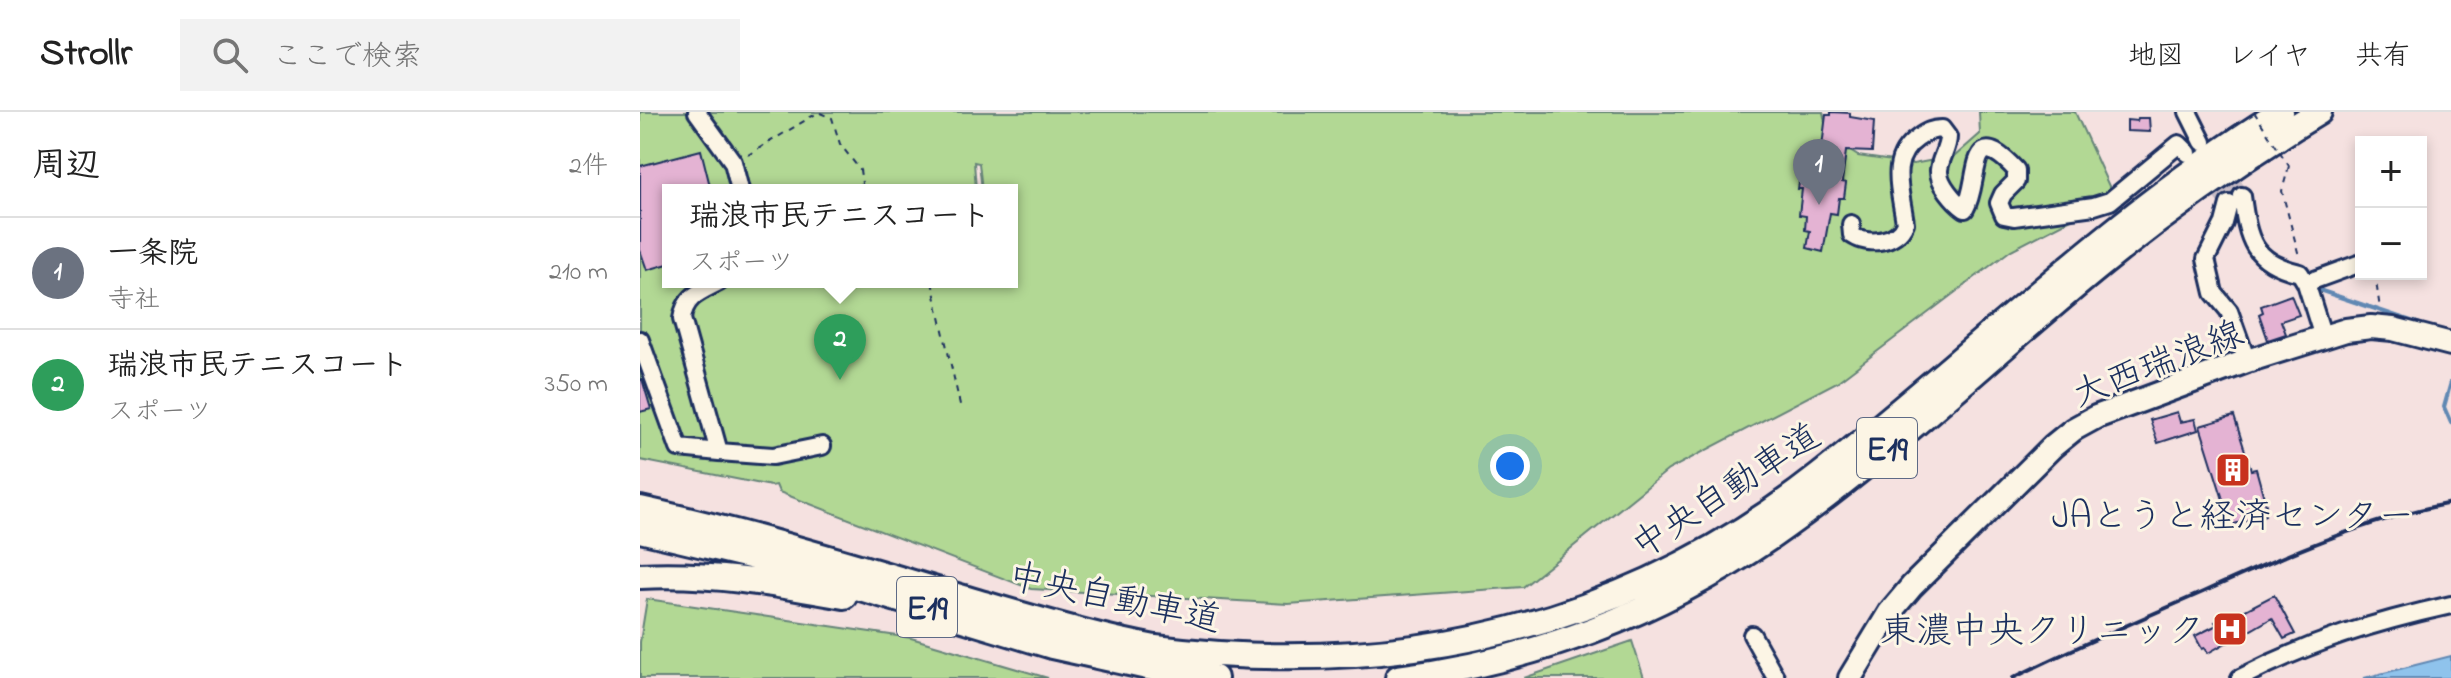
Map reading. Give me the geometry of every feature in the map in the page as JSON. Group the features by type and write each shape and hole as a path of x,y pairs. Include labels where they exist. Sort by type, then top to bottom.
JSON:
{"highway":[{"name":"中央自動車道","path":"640,509 776,542 1107,638 1156,648 1264,661 1371,661 1435,653 1499,640 1569,618 1638,589 1722,543 1806,486 2115,230 2190,173 2281,112"},
{"name":"中央自動車道","path":"1398,678 1491,663 1589,632 1675,593 1768,539 1903,436 2100,266 2163,217 2240,161 2319,112"},
{"path":"640,493 818,543 907,573 946,593"},
{"name":"中央自動車道","path":"640,530 771,561 1052,646 1215,678"},
{"path":"640,576 767,582 853,598 962,627 1052,646"}],"main road":[{"name":"大西瑞浪線","path":"1850,678 1890,612 1912,586 2034,464 2074,429 2118,408 2247,361 2346,330 2378,327 2451,344"}],"street":[{"path":"697,112 733,162 738,184"},
{"path":"2188,112 2203,142"},
{"path":"1851,224 1852,235 1863,241 1891,238 1902,229 1905,223 1898,167 1900,153 1932,129 1942,129 1948,137 1939,168 1940,177 1965,209 1970,200 1977,161 1983,152 1991,149 1999,152 2016,170 2016,181 1999,203 2004,215 2014,217 2110,201 2179,144 2188,153"},
{"path":"2247,361 2229,311 2214,293 2206,259 2235,200 2257,252 2285,270 2303,278 2355,265"},
{"path":"2303,278 2323,337"},
{"path":"707,288 691,296 683,307 682,319 719,452"},
{"path":"640,340 679,448 773,456 822,446"},
{"path":"2240,678 2289,653 2340,634 2451,605"},
{"path":"1752,635 1776,678"}],"path":[{"path":"733,162 759,150 819,112 832,118 840,144 860,170 862,184"},
{"path":"2254,112 2289,166 2282,191 2303,278"},
{"path":"2376,280 2380,310 2378,327"},
{"path":"933,288 961,409"}],"green space":[{"path":"640,112 1823,112 1828,137 1858,156 1913,164 1955,156 1980,134 1979,112 2075,112 2114,197 2011,250 1837,382 1668,470 1523,587 1288,604 1031,589 779,492 776,485 640,460"},
{"path":"647,599 911,638 1048,678 640,678 640,642"},
{"path":"1632,641 1644,678 1524,678"}],"water":[{"path":"2451,656 2451,678 2364,678"}],"building":[{"path":"1831,112 1850,113 1850,117 1874,121 1872,152 1846,151 1842,182 1846,183 1844,198 1839,198 1837,214 1830,213 1823,252 1807,248 1810,231 1805,230 1806,216 1799,215 1802,189 1798,189 1803,156 1813,158 1816,146 1822,147 1826,115 1831,115"},
{"path":"2138,118 2149,118 2150,132 2127,131 2127,120 2137,121"},
{"path":"701,150 710,184 662,184 662,266 647,270 640,250 640,166"},
{"path":"2291,295 2299,315 2281,321 2286,334 2268,340 2259,314 2263,312 2261,306"},
{"path":"640,380 651,409 640,412"},
{"path":"2177,412 2180,422 2195,419 2198,430 2158,443 2150,420"},
{"name":"JAとうと経済センター","path":"2234,416 2251,470 2256,469 2266,505 2262,506 2265,515 2231,525 2200,426"},
{"path":"2274,595 2295,634 2284,639 2272,618 2240,639 2208,653 2205,648 2202,649 2195,636 2217,625 2215,622 2231,614 2232,617"}],"waterway":[{"path":"2316,289 2435,329"},
{"path":"2451,382 2444,407 2451,423"}],"tunnel":[{"path":"2219,165 2242,196"},
{"path":"2205,174 2229,204"}],"railway":[{"path":"2013,678 2294,553 2355,529 2451,503"}],"place":[{"name":"一条院","path":"1819,205"},
{"name":"瑞浪市民テニスコート","path":"840,380"},
{"name":"JAとうと経済センター","path":"2233,470"},
{"name":"東濃中央クリニック","path":"2230,629"}]}
